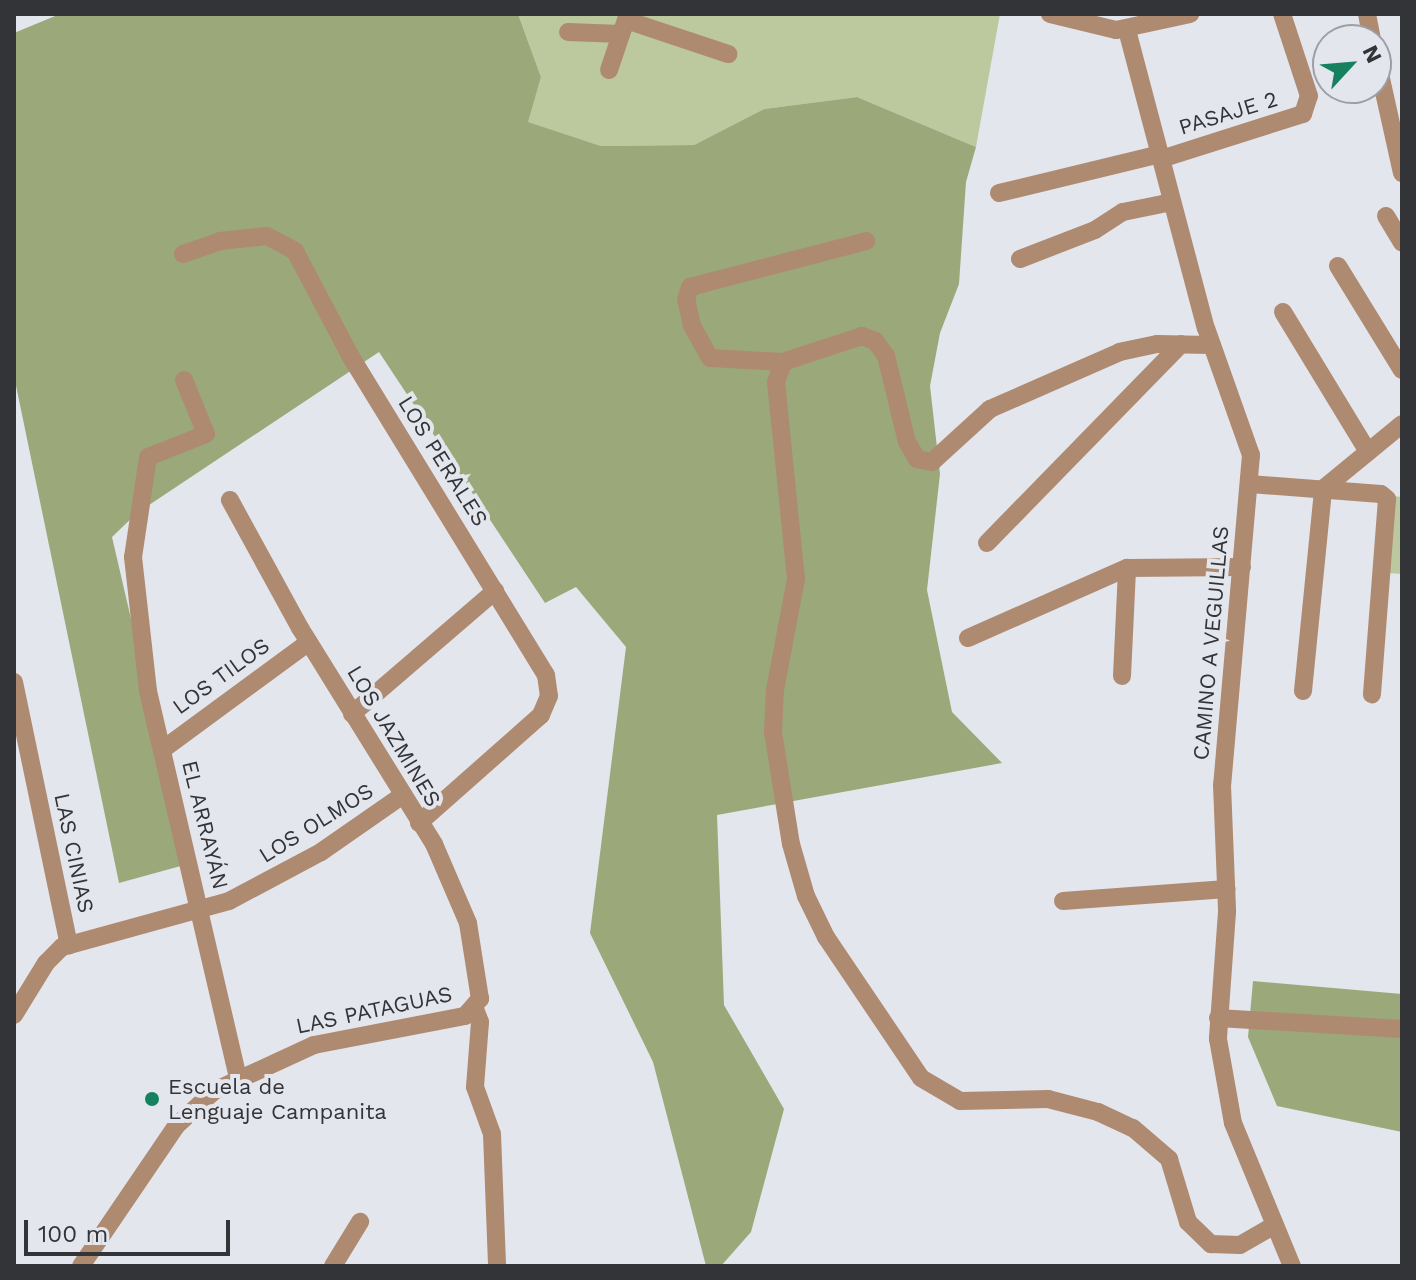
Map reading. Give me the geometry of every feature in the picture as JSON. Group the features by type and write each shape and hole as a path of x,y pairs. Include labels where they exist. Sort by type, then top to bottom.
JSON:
{"street":[{"path":"1050,14 1093,28 1127,30 1190,14"},
{"name":"PASAJE 2","path":"999,193 1160,156 1299,117 1307,110 1309,96 1282,14"},
{"path":"609,70 625,23"},
{"path":"568,32 625,23 728,54"},
{"name":"CAMINO A VEGUILLAS","path":"1127,30 1211,345 1246,433 1250,484 1222,785 1227,889 1218,1018 1227,1101 1292,1266"},
{"path":"1387,104 1402,173"},
{"path":"1020,259 1095,230 1123,212 1172,202"},
{"path":"1386,216 1402,243"},
{"name":"LOS PERALES","path":"183,254 220,241 267,236 295,251 351,357 540,663 549,696 537,720 419,823"},
{"path":"866,241 690,287 686,300 692,325 710,358 783,362 862,336 875,341 886,356 909,447 917,459 932,462 1003,402 1129,349 1181,344 1211,345"},
{"path":"1338,266 1402,370"},
{"path":"1283,312 1368,452"},
{"path":"987,543 1181,344"},
{"path":"783,362 776,382 796,579 775,690 774,740 795,862 826,937 915,1071 937,1091 970,1103 1017,1098 1063,1102 1133,1128 1169,1159 1188,1222 1211,1244 1240,1245 1274,1225"},
{"name":"EL ARRAYÁN","path":"184,380 206,434 148,457 134,540 148,691 238,1077"},
{"path":"1303,691 1323,489 1402,424"},
{"path":"1353,465 1367,493"},
{"path":"1250,484 1383,495 1387,502 1372,694"},
{"name":"LOS JAZMINES","path":"230,500 309,642 419,823 468,923 481,993 475,1009 480,1022 475,1087 492,1134 497,1266"},
{"path":"968,638 1127,568 1242,567"},
{"path":"1122,676 1127,568"},
{"path":"352,714 495,591"},
{"name":"LOS TILOS","path":"162,750 309,642"},
{"name":"LAS CINIAS","path":"14,682 22,764 69,945 50,956 14,1015"},
{"name":"LOS OLMOS","path":"69,945 201,911 321,852 403,795"},
{"path":"1063,901 1227,889"},
{"name":"LAS PATAGUAS","path":"238,1077 335,1039 465,1016 475,1009"},
{"path":"1218,1018 1402,1029"},
{"path":"81,1266 176,1126 203,1099 238,1077"},
{"path":"333,1266 360,1222"}],"green space":[{"path":"60,14 518,14 541,77 528,122 601,146 694,145 764,109 857,97 976,147 966,182 959,284 940,333 930,386 940,474 927,590 952,712 1002,763 717,815 724,1005 784,1109 751,1232 721,1266 706,1266 653,1062 590,933 626,647 576,587 545,603 379,352 137,513 112,537 188,864 119,883 14,376 14,33"},
{"path":"518,14 1000,14 976,147 857,97 764,109 694,145 601,146 527,122 541,77"},
{"path":"1392,496 1402,497 1402,574 1387,573"},
{"path":"1253,981 1402,994 1402,1132 1277,1106 1248,1037"}],"place":[{"name":"Escuela de Lenguaje Campanita","path":"152,1099"}]}
